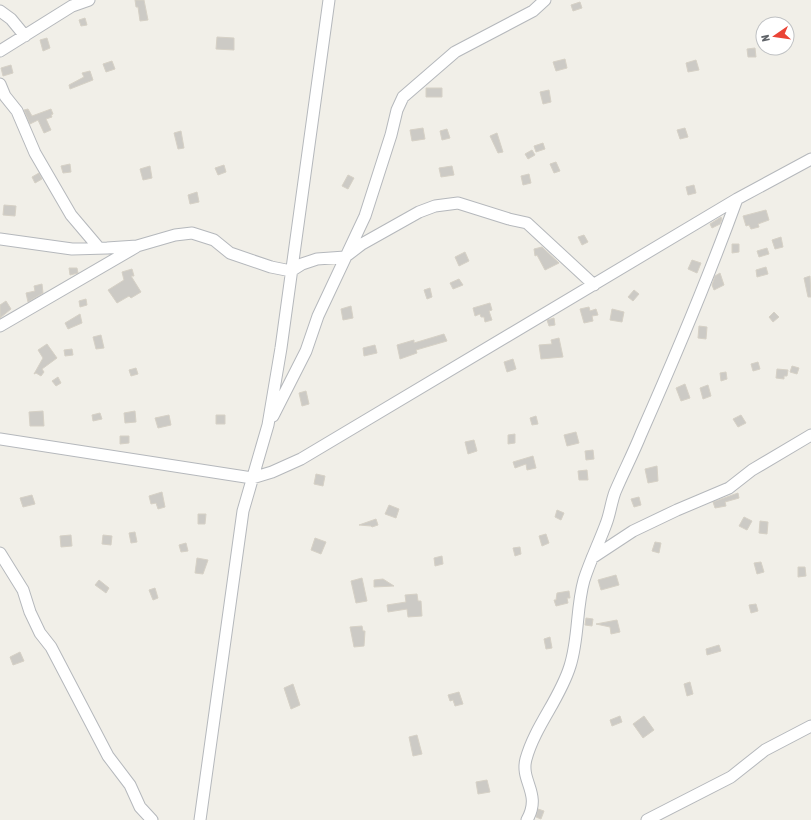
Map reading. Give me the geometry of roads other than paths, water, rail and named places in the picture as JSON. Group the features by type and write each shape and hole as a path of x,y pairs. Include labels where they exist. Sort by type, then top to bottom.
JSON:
{"street":[{"path":"0,52 72,6 89,0"},
{"path":"200,820 243,511 268,425 281,348 329,0"},
{"path":"268,425 306,351 318,316 365,216 391,135 397,110 403,97 454,52 533,11 545,0"},
{"path":"0,11 11,19 25,36"},
{"path":"0,84 5,96 17,111 36,153 71,215 99,248"},
{"path":"0,439 252,478 272,472 301,459 738,199 811,159"},
{"path":"527,820 533,804 532,794 524,767 526,758 532,743 563,686 575,644 578,604 592,558 607,523 615,493 718,250 738,199"},
{"path":"0,239 24,241 46,246 66,248 99,248 137,246 175,235 192,233 214,240 230,253 271,267 291,271 302,264 317,259 345,257 362,244 419,212 436,206 458,203 509,220 527,223 594,285"},
{"path":"0,326 137,246"},
{"path":"592,558 633,531 729,488 752,470 811,435"},
{"path":"0,552 23,590 30,612 40,633 51,647 108,756 130,785 140,807 152,820"},
{"path":"647,820 731,777 765,750 811,726"}]}
